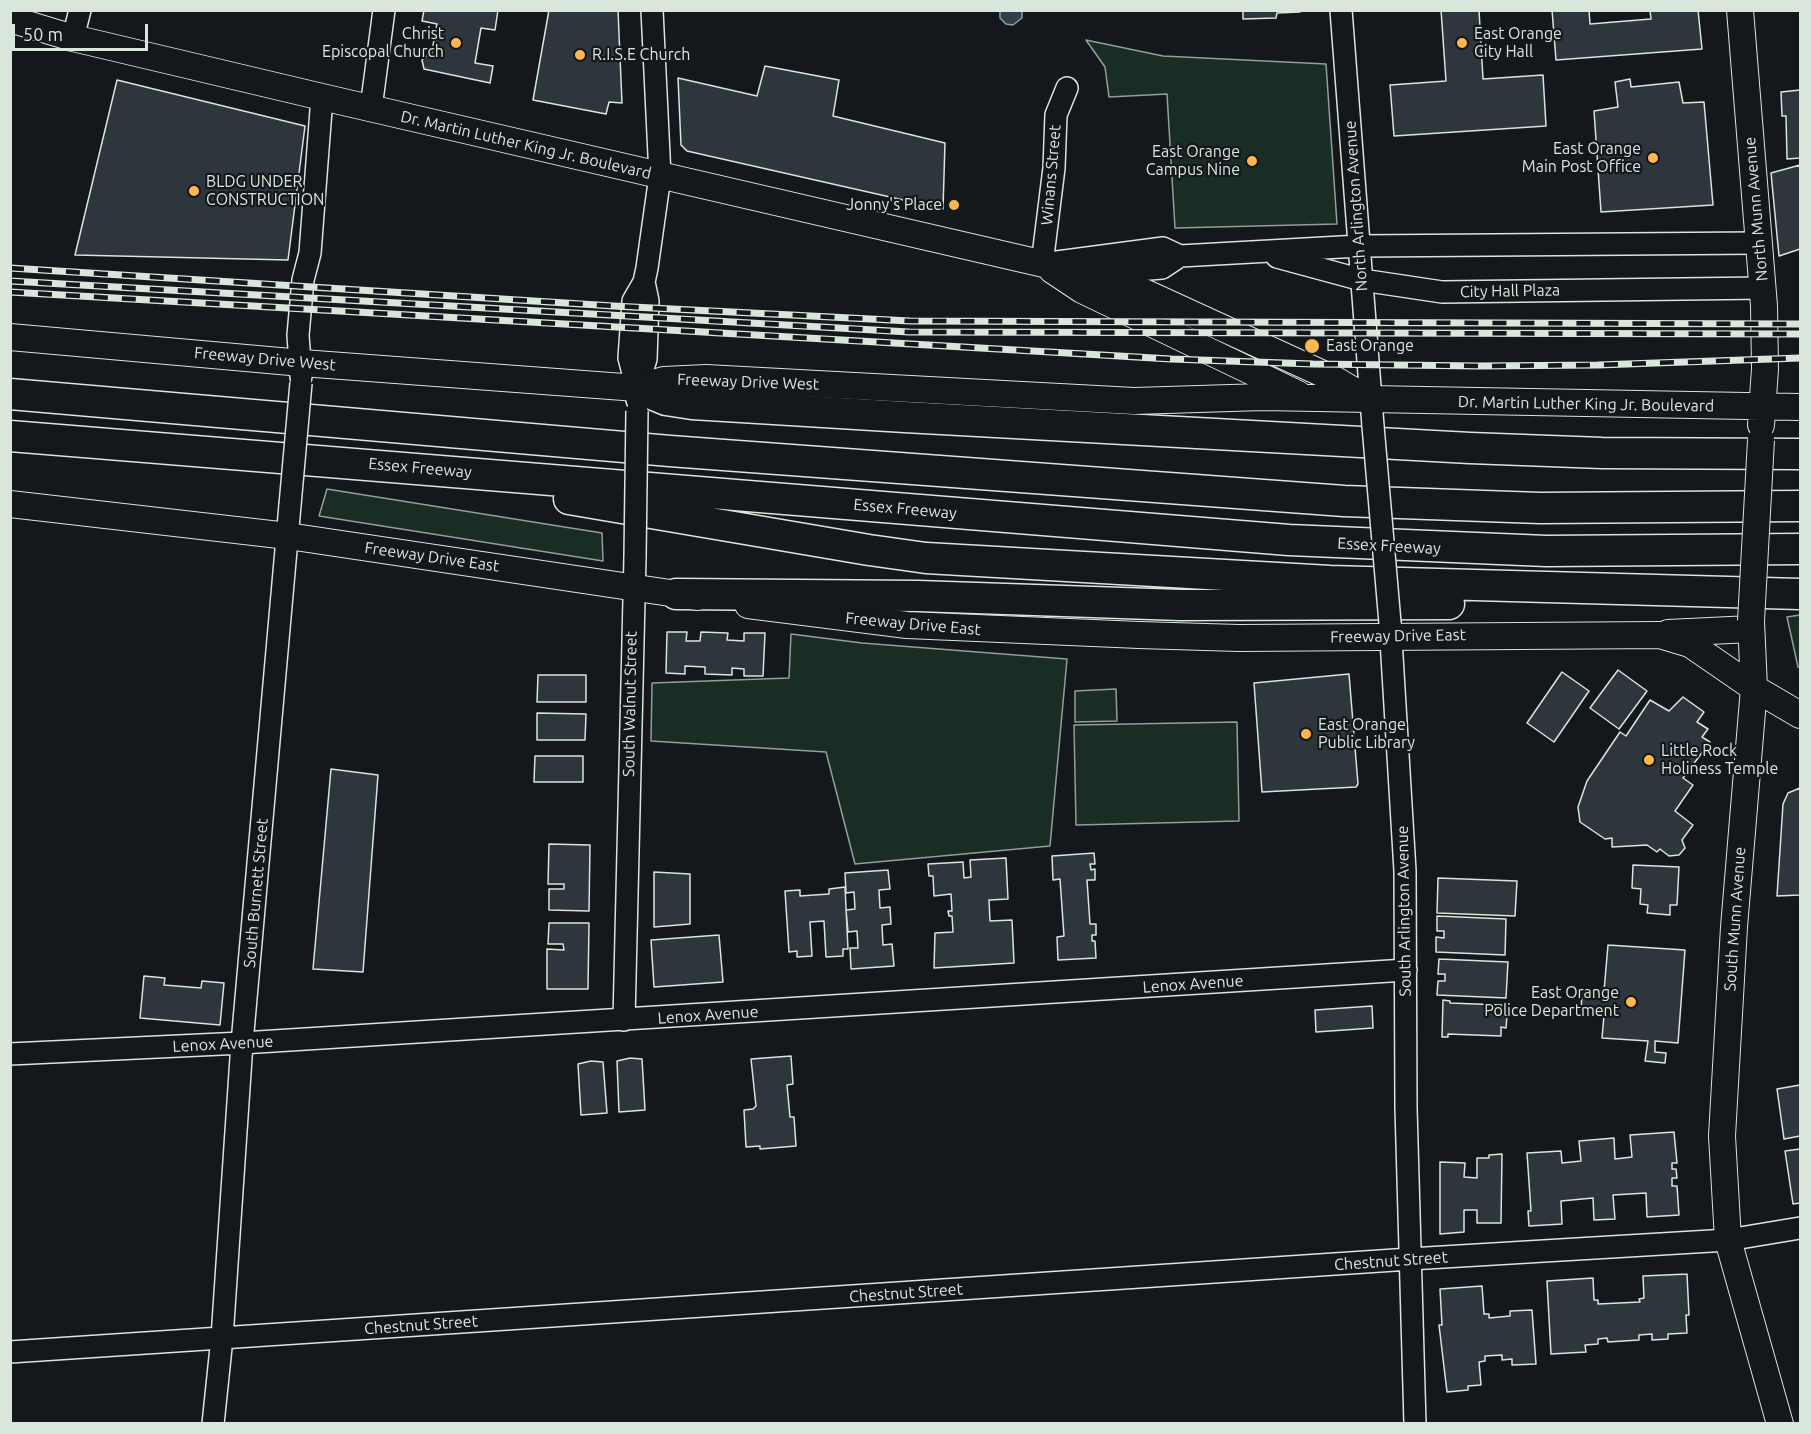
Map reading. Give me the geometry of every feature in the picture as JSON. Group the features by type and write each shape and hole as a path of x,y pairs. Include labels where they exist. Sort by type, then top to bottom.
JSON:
{"highway":[{"path":"10,394 618,447 1312,499 1540,508 1800,506"},
{"path":"637,399 905,417 1470,448 1602,453 1800,454"},
{"name":"Essex Freeway","path":"10,436 237,456 359,462 1321,542 1535,551 1800,549"},
{"path":"359,462 926,558 1330,581 1800,594"},
{"path":"676,594 918,596 1246,606 1576,603 1800,594"}],"main road":[{"name":"North Munn Avenue","path":"1740,10 1763,288 1765,369 1762,407"},
{"name":"Dr. Martin Luther King Jr. Boulevard","path":"12,25 1042,264 1096,274 1120,281 1334,379 1371,400"},
{"name":"Dr. Martin Luther King Jr. Boulevard","path":"1042,264 1082,290 1309,399 1800,407"},
{"name":"Freeway Drive West","path":"10,337 302,373 637,399 664,380 706,378 1134,401 1236,397 1309,399"},
{"name":"South Munn Avenue","path":"1762,407 1751,625 1754,688 1723,1088 1722,1136 1728,1240 1780,1424"},
{"name":"Freeway Drive East","path":"10,504 288,536 841,619 973,630 1228,638 1391,630 1641,634 1671,637 1689,644 1754,688 1800,715"},
{"path":"1641,634 1751,625"}],"street":[{"path":"73,38 80,10"},
{"path":"371,108 384,10"},
{"name":"South Walnut Street","path":"624,1020 637,399 629,358 633,301 644,282 660,176 652,10"},
{"name":"North Arlington Avenue","path":"1341,10 1371,400"},
{"name":"Winans Street","path":"1042,264 1054,168 1056,115 1066,88"},
{"name":"South Burnett Street","path":"213,1424 222,1338 242,1043 302,373 298,334 303,280 310,253 322,97"},
{"name":"City Hall Plaza","path":"1042,264 1163,248 1180,256 1359,246 1758,243"},
{"name":"City Hall Plaza","path":"1262,253 1362,280 1442,292 1763,288"},
{"name":"City Hall Plaza","path":"1096,274 1162,268 1180,256"},
{"name":"South Arlington Avenue","path":"1371,400 1391,630 1404,838 1406,1108 1415,1424"},
{"name":"Lenox Avenue","path":"10,1054 242,1043 1406,970"},
{"name":"Chestnut Street","path":"10,1352 1728,1240 1800,1228"}],"green space":[{"name":"East Orange Campus Nine","path":"1086,40 1163,56 1326,64 1337,224 1175,228 1167,94 1109,97 1105,67"},
{"path":"327,489 602,533 603,561 319,516"},
{"path":"1800,615 1800,667 1798,667 1787,617"},
{"path":"791,634 862,643 1067,659 1050,846 855,864 826,752 651,741 652,683 789,678"},
{"path":"1116,689 1117,721 1075,722 1075,691"},
{"path":"1237,722 1239,821 1076,825 1074,725"}],"water":[{"path":"1000,11 1022,11 1022,18 1013,25 1006,24 1000,18"}],"building":[{"name":"Christ Episcopal Church","path":"424,10 498,10 495,30 481,28 475,63 493,66 490,83 424,69 422,60 428,55 431,56 437,24 422,21"},
{"name":"R.I.S.E Church","path":"549,10 618,10 622,103 609,102 606,114 533,100"},
{"path":"1243,10 1300,10 1300,12 1277,13 1276,18 1243,19"},
{"name":"East Orange City Hall","path":"1441,10 1479,10 1483,79 1543,75 1546,126 1394,136 1390,85 1446,81"},
{"path":"1552,10 1589,10 1590,24 1651,19 1650,10 1698,10 1702,49 1556,60"},
{"path":"765,66 839,80 833,116 945,143 943,209 687,151 681,145 678,78 757,96"},
{"name":"East Orange Main Post Office","path":"1630,79 1631,87 1679,82 1683,103 1704,102 1713,205 1601,212 1594,111 1618,107 1615,82"},
{"name":"BLDG UNDER CONSTRUCTION","path":"117,80 305,126 288,260 75,255"},
{"path":"1800,90 1800,158 1787,159 1786,116 1782,116 1781,92"},
{"path":"1800,165 1800,249 1779,256 1771,173"},
{"path":"667,632 687,632 686,641 700,641 701,632 728,633 727,640 744,641 744,633 765,633 763,676 744,676 744,669 732,668 732,675 705,674 705,667 685,666 685,674 666,673"},
{"path":"1618,670 1647,691 1619,729 1590,708"},
{"path":"1562,672 1589,691 1554,742 1527,723"},
{"name":"East Orange Public Library","path":"1349,674 1358,784 1356,787 1262,792 1254,683"},
{"path":"538,675 586,675 586,702 537,702"},
{"name":"Little Rock Holiness Temple","path":"1683,697 1704,712 1697,722 1708,729 1702,737 1710,742 1683,778 1693,785 1675,811 1693,825 1682,840 1685,848 1679,855 1669,856 1660,849 1657,852 1647,845 1612,847 1612,838 1605,839 1580,822 1578,807 1587,781 1620,732 1626,736 1650,700 1669,711"},
{"path":"537,713 586,714 585,740 537,740"},
{"path":"535,756 583,756 583,782 534,782"},
{"path":"331,769 378,775 363,972 313,969"},
{"path":"1800,788 1800,895 1777,896 1783,804 1788,793"},
{"path":"549,844 590,845 589,911 549,910 549,889 564,889 564,884 548,884"},
{"path":"1094,853 1095,864 1090,864 1091,870 1095,869 1095,880 1087,880 1090,924 1096,924 1096,935 1092,935 1092,941 1095,941 1096,958 1058,960 1057,937 1064,936 1060,879 1053,880 1052,856"},
{"path":"1006,858 1008,899 989,900 990,921 1012,920 1014,963 934,968 935,933 953,932 952,916 949,916 948,911 952,911 951,894 934,896 933,876 929,876 928,864 963,862 964,878 971,877 970,860"},
{"path":"1633,865 1679,867 1677,905 1670,905 1670,915 1647,913 1648,905 1640,904 1641,889 1632,888"},
{"path":"888,870 890,889 879,890 880,908 890,907 891,924 882,925 883,945 892,944 894,966 851,969 850,948 858,948 857,931 848,932 846,910 855,909 854,892 846,893 845,873"},
{"path":"654,872 690,874 690,924 654,927"},
{"path":"1438,878 1517,881 1515,916 1437,913"},
{"path":"845,887 848,949 843,949 843,956 826,957 824,921 810,922 812,956 797,957 797,951 789,952 785,891 800,890 800,896 829,894 829,889"},
{"path":"1437,916 1506,919 1505,955 1436,952 1436,937 1444,938 1444,931 1437,931"},
{"path":"549,923 589,923 588,989 547,989 547,949 564,950 563,944 548,944"},
{"path":"719,935 723,982 654,987 651,940"},
{"name":"East Orange Police Department","path":"1608,945 1685,950 1678,1043 1655,1041 1655,1052 1666,1053 1665,1063 1645,1061 1648,1041 1602,1038 1604,1015 1581,1013 1582,990 1604,991"},
{"path":"1439,959 1508,962 1506,998 1437,995 1438,981 1445,981 1445,974 1438,974"},
{"path":"144,976 165,978 164,985 201,988 202,981 224,983 220,1025 140,1018"},
{"path":"1443,1000 1450,1001 1450,1003 1502,1005 1502,1016 1507,1016 1506,1028 1501,1027 1501,1036 1448,1034 1448,1037 1442,1037"},
{"path":"1372,1006 1373,1028 1316,1032 1315,1010"},
{"path":"791,1056 793,1084 787,1085 790,1117 794,1117 796,1146 760,1149 760,1146 746,1147 744,1110 753,1109 756,1106 751,1059"},
{"path":"630,1058 642,1059 645,1110 619,1112 617,1061"},
{"path":"591,1061 603,1062 607,1113 581,1115 578,1064"},
{"path":"1800,1085 1800,1136 1784,1139 1777,1089"},
{"path":"1674,1132 1677,1163 1672,1163 1672,1169 1676,1169 1677,1178 1672,1178 1672,1186 1677,1186 1679,1215 1647,1217 1646,1193 1613,1195 1615,1219 1594,1220 1593,1198 1561,1201 1562,1224 1529,1226 1528,1211 1531,1211 1527,1153 1561,1151 1562,1163 1581,1161 1579,1141 1614,1138 1615,1159 1632,1157 1630,1135"},
{"path":"1800,1149 1800,1203 1793,1204 1785,1151"},
{"path":"1502,1154 1501,1223 1477,1223 1477,1210 1464,1210 1464,1232 1440,1234 1440,1162 1465,1163 1464,1177 1477,1178 1477,1158 1489,1158 1489,1155"},
{"path":"1687,1274 1689,1315 1686,1315 1687,1333 1668,1334 1668,1339 1652,1340 1652,1334 1639,1335 1639,1340 1608,1342 1607,1338 1598,1339 1598,1344 1585,1345 1586,1352 1551,1354 1547,1281 1593,1278 1594,1300 1598,1300 1598,1304 1640,1302 1639,1299 1644,1298 1643,1276"},
{"path":"1482,1286 1484,1314 1489,1314 1489,1318 1510,1316 1510,1311 1532,1310 1536,1364 1512,1365 1512,1359 1502,1360 1502,1355 1485,1356 1485,1361 1479,1362 1481,1385 1468,1386 1468,1390 1447,1392 1439,1325 1442,1325 1440,1289"}],"railway":[{"path":"10,268 613,306 910,321 1800,324"},
{"path":"10,281 909,332 1800,334"},
{"path":"10,292 1171,359 1479,366 1598,365 1800,358"}],"place":[{"name":"Christ Episcopal Church","path":"456,43"},
{"name":"East Orange City Hall","path":"1462,43"},
{"name":"R.I.S.E Church","path":"580,55"},
{"name":"East Orange Main Post Office","path":"1653,158"},
{"name":"East Orange Campus Nine","path":"1252,161"},
{"name":"BLDG UNDER CONSTRUCTION","path":"194,191"},
{"name":"Jonny's Place","path":"954,205"},
{"name":"East Orange","path":"1312,346"},
{"name":"East Orange Public Library","path":"1306,734"},
{"name":"Little Rock Holiness Temple","path":"1649,760"},
{"name":"East Orange Police Department","path":"1631,1002"}]}
